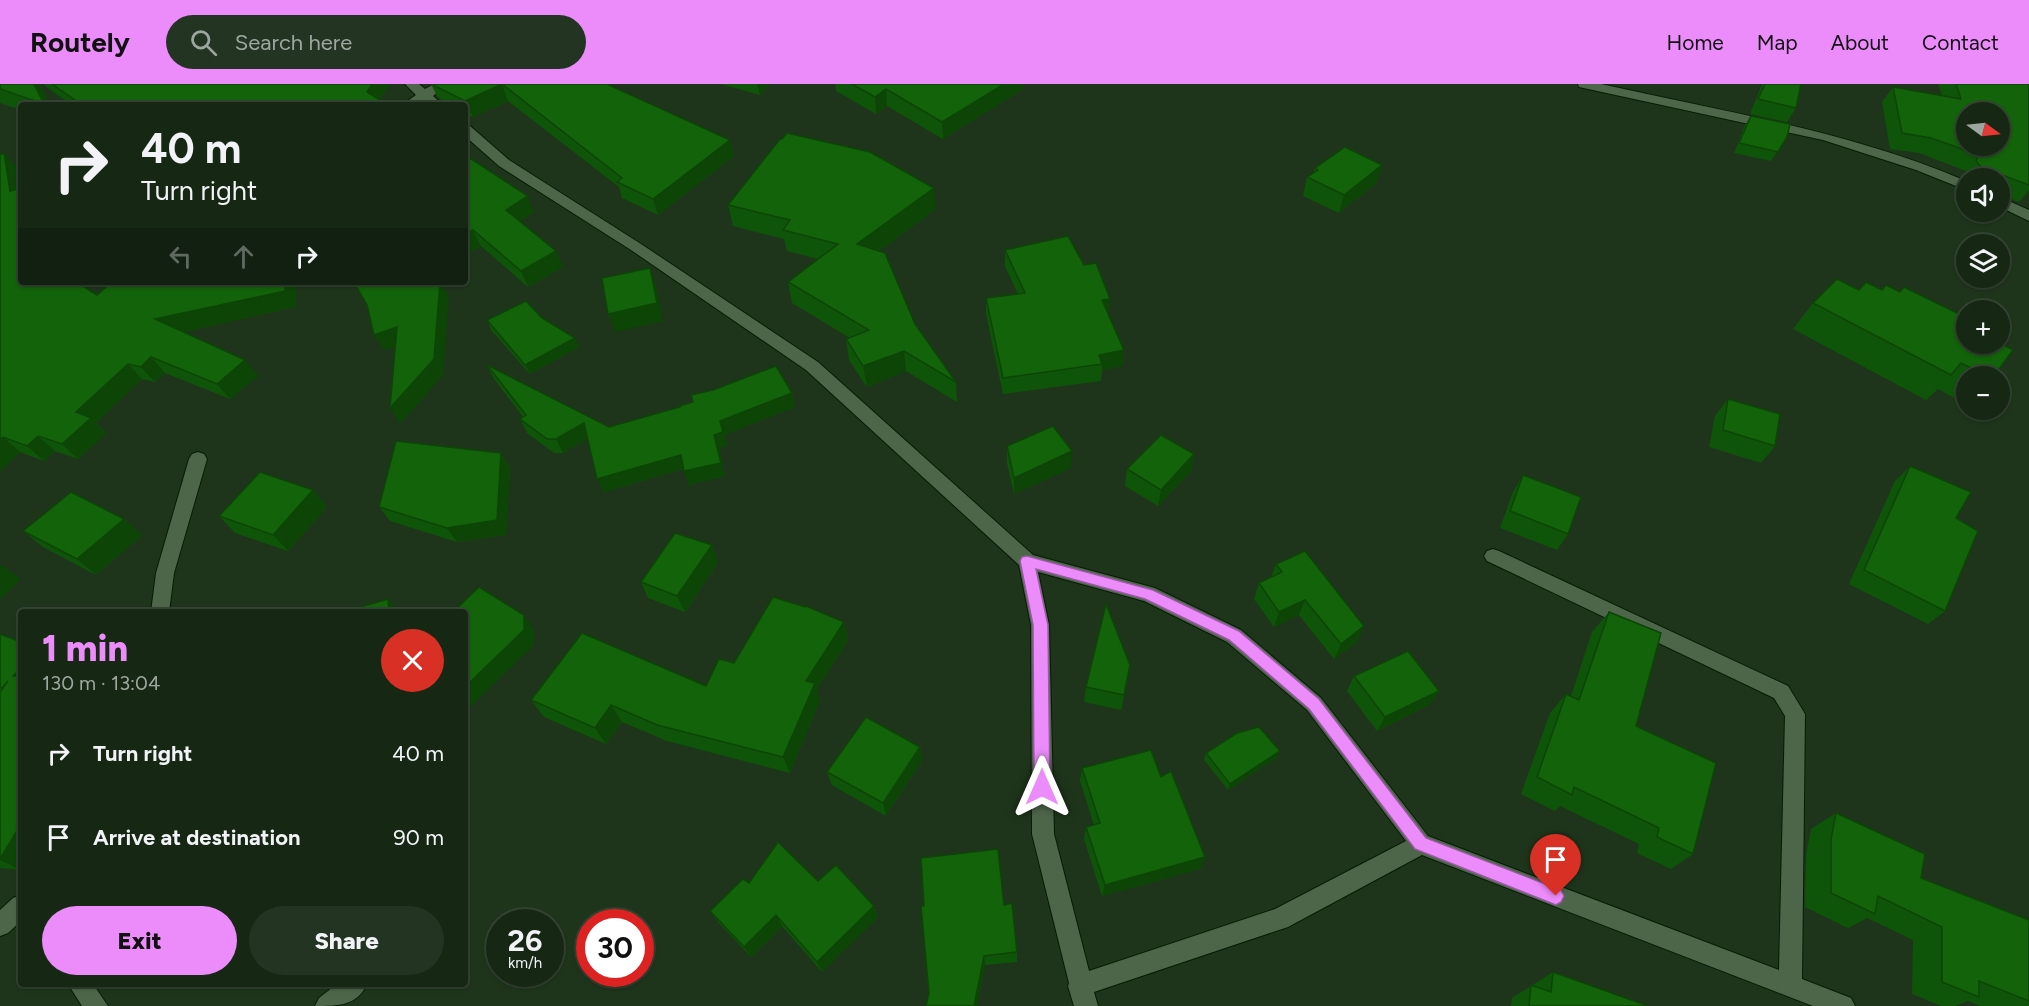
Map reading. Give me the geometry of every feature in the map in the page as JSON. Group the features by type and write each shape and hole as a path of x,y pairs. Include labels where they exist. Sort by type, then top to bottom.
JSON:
{"street":[{"path":"411,84 432,102"},
{"path":"414,102 442,84"},
{"path":"1584,84 1858,146 1912,163 1956,182"},
{"path":"468,132 504,163 813,366 1027,561 1148,594 1234,636 1314,704 1421,844 1843,1006"},
{"path":"2010,207 2029,216"},
{"path":"160,609 165,573 198,459"},
{"path":"1493,556 1781,692 1795,714 1790,984"},
{"path":"1027,561 1040,625 1043,834 1082,996 1280,919 1421,844"},
{"path":"81,987 96,1006"},
{"path":"327,1006 352,987"}],"building":[{"path":"0,84 34,84 43,102 38,102 0,89"},
{"path":"52,84 372,84 367,92 383,102 78,102"},
{"path":"433,84 502,84 465,101"},
{"path":"502,84 607,84 730,140 653,199 617,182 622,178"},
{"path":"852,84 1004,84 942,122 886,89 875,97"},
{"path":"1765,84 1801,84 1796,108 1758,99"},
{"path":"1956,84 2029,84 2029,185 2010,178 2010,168 1984,168 1976,161 1978,156 2010,156 2010,102 1956,102 1956,147 1931,138 1902,133 1893,87 1961,99"},
{"path":"1751,116 1790,124 1787,137 1778,152 1739,143"},
{"path":"787,133 870,152 934,188 857,244 885,253 915,324 956,382 904,351 863,366 846,339 869,330 788,282 838,244 783,230 790,220 728,205"},
{"path":"1345,147 1382,165 1344,195 1307,177 1318,170 1315,168"},
{"path":"4,153 10,191 18,189 18,285 81,285 97,295 109,285 285,285 285,291 155,319 245,360 217,384 151,357 141,367 128,364 76,412 91,418 62,444 38,436 27,446 3,437 0,440 0,155"},
{"path":"468,157 528,196 506,210 556,251 521,271 473,230 468,232"},
{"path":"1068,236 1084,265 1096,263 1110,299 1102,300 1124,350 1099,355 1102,364 1003,378 986,298 1025,293 1005,250"},
{"path":"650,268 657,303 608,314 602,278"},
{"path":"1837,279 1859,290 1866,282 1882,290 1886,285 1900,292 1904,287 1956,313 1956,354 2010,354 2010,348 2013,350 2001,366 1967,366 1961,363 1956,366 1951,375 1813,303"},
{"path":"356,285 440,285 434,359 390,408 397,327 374,335 367,305"},
{"path":"526,301 542,318 575,338 525,365 487,320"},
{"path":"487,365 609,427 680,407 693,402 691,395 713,390 776,366 792,393 720,421 723,432 714,435 721,463 684,471 681,455 597,479 584,423 556,439 547,439 520,419 526,415"},
{"path":"1728,399 1780,414 1775,446 1723,430"},
{"path":"1053,426 1072,451 1014,478 1007,446"},
{"path":"1161,435 1194,454 1161,490 1127,469"},
{"path":"396,441 501,453 497,520 447,528 379,507"},
{"path":"1910,466 1971,492 1956,518 1978,531 1945,611 1864,570"},
{"path":"260,472 313,490 273,535 219,516"},
{"path":"1523,475 1581,497 1568,534 1510,511"},
{"path":"71,492 124,519 77,559 23,531"},
{"path":"675,533 712,545 677,596 641,582"},
{"path":"1305,551 1364,626 1341,644 1305,600 1279,612 1259,583 1282,572 1276,564"},
{"path":"479,587 524,615 524,630 468,684 468,609 456,609"},
{"path":"773,597 806,606 844,622 806,681 815,683 783,757 657,725 611,705 595,728 531,700 582,633 706,686 719,659 734,663"},
{"path":"388,599 389,609 354,609"},
{"path":"1106,604 1130,665 1124,695 1086,687"},
{"path":"1609,612 1661,633 1636,726 1716,763 1693,854 1657,837 1659,828 1574,787 1572,795 1537,777 1566,694 1579,700"},
{"path":"0,634 18,641 18,671 13,676 18,677 18,829 0,859 0,692 8,681 2,688 0,687"},
{"path":"1408,651 1439,691 1385,717 1354,676"},
{"path":"866,717 920,747 883,803 827,772"},
{"path":"1259,727 1280,751 1230,784 1206,753 1237,733"},
{"path":"1151,750 1161,777 1171,771 1205,857 1105,885 1086,827 1100,823 1082,768"},
{"path":"1836,813 1925,854 1921,878 2029,920 2029,1001 1979,981 1979,997 1942,982 1942,927 1878,896 1875,914 1831,893 1831,839"},
{"path":"778,842 818,881 836,865 874,906 817,962 776,915 744,947 710,911 743,879 749,883"},
{"path":"998,849 1004,905 1012,903 1017,952 984,956 974,1006 926,1006 929,993 921,906 924,906 921,858"},
{"path":"1553,972 1648,1006 1529,1006 1531,985 1551,992"}],"route":[{"path":"1042,787 1040,625 1027,561 1148,594 1234,636 1314,704 1421,844 1556,896"}]}
